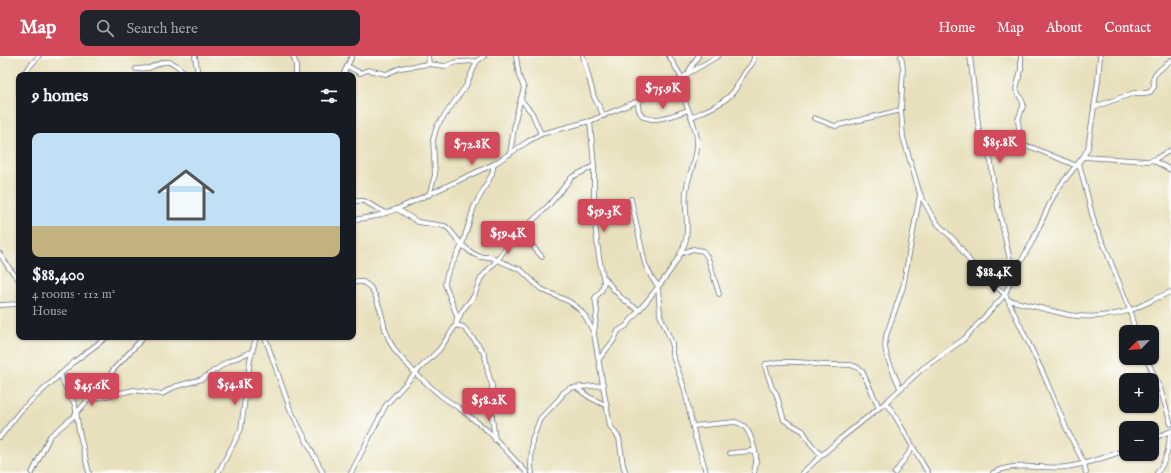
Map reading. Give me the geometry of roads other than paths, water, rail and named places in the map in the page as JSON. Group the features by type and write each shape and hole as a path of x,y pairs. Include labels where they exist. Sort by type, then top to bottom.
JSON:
{"street":[{"path":"25,72 39,56"},
{"path":"195,56 198,72"},
{"path":"293,56 297,67 296,72"},
{"path":"344,72 352,56"},
{"path":"428,56 429,64"},
{"path":"429,194 435,175 433,140 437,126 466,86 477,61 484,56"},
{"path":"510,154 516,116 524,88 519,76 516,56"},
{"path":"583,56 594,97 604,116"},
{"path":"599,359 614,340 618,331 626,326 668,273 686,241 688,220 686,192 697,148 696,130 688,110 680,79 669,56"},
{"path":"689,73 698,56"},
{"path":"356,219 397,209 494,164 541,134 604,116 680,79 718,56"},
{"path":"692,117 726,99 734,91 747,70 752,65 754,56"},
{"path":"901,56 903,68 901,110 903,140 920,194 932,216 957,243 976,271 1005,294 1043,373 1068,432 1084,463 1086,473"},
{"path":"970,56 980,131 991,162 994,188 1014,274"},
{"path":"1021,56 1021,70 1016,89 1023,103 1018,120 1021,146"},
{"path":"802,473 821,455 885,403 922,369 968,336 1005,294 1052,199 1059,187 1078,164 1088,148 1100,56"},
{"path":"1094,107 1134,93 1150,92 1154,87 1155,74 1171,60"},
{"path":"347,66 360,73 368,70 386,74 400,68 429,64 445,66 457,62 477,61"},
{"path":"136,69 147,69 163,62 170,62 185,72"},
{"path":"521,98 532,113 541,134"},
{"path":"638,100 638,109 642,115 648,119 669,117 688,110"},
{"path":"814,118 835,126 901,110"},
{"path":"590,121 594,166 594,216 598,257 604,276 615,292 626,303 639,310"},
{"path":"983,142 990,141 1009,146 1031,146 1078,164"},
{"path":"1083,157 1142,161 1152,160 1171,150"},
{"path":"1152,160 1171,170"},
{"path":"456,325 457,316 445,284 447,274 462,245 474,207 492,174 494,164"},
{"path":"1078,164 1094,226 1104,245 1130,310 1133,325"},
{"path":"351,473 386,405 415,373 439,350 456,325 462,311 474,296 481,278 498,260 510,242 523,235 526,227 553,200 572,177 594,166"},
{"path":"900,388 884,347 886,336 903,287 920,194"},
{"path":"631,199 645,264 658,286 660,315 672,343 672,354 684,387 706,473"},
{"path":"356,201 364,201 386,213"},
{"path":"397,209 418,222 445,226 450,229 462,245 472,253 480,258 490,257 521,270 541,289 570,302 585,316 594,334 604,384 610,426 620,438 623,466 626,473"},
{"path":"523,235 542,257"},
{"path":"680,254 693,249 703,251 708,258 719,294"},
{"path":"0,254 8,268 16,277"},
{"path":"594,334 597,311 595,298 603,288 604,276"},
{"path":"356,282 363,282 370,287 375,295 385,329 396,352 415,373 441,396 484,428 527,473"},
{"path":"1008,300 1078,316 1108,314 1130,310 1171,292"},
{"path":"0,305 16,304"},
{"path":"456,325 461,326 467,331 485,356 492,385 492,417 495,440"},
{"path":"0,437 21,410 75,361 103,340"},
{"path":"32,473 50,436 76,413 87,400 105,387 113,370 141,340"},
{"path":"218,473 241,429 244,397 250,360 255,340"},
{"path":"266,340 290,409 323,473"},
{"path":"87,400 134,390 162,394 174,387 202,378 227,362 253,351"},
{"path":"821,455 811,444 803,431 784,420 776,392 772,388 765,366 766,364 780,361 826,365 847,364 858,367 862,371 879,407"},
{"path":"1149,365 1160,388 1171,424"},
{"path":"60,374 62,382 73,401 89,473"},
{"path":"532,473 532,440 539,422 567,389 604,384"},
{"path":"577,388 589,397 607,406"},
{"path":"885,403 894,414 928,473"},
{"path":"693,426 735,422 741,423 749,431 756,454 754,473"},
{"path":"1159,436 1170,431"},
{"path":"1157,473 1163,466 1167,456 1170,431"},
{"path":"897,472 913,447"},
{"path":"730,453 753,451 756,454"},
{"path":"993,473 1002,469 1013,467 1067,467 1119,452"}]}
